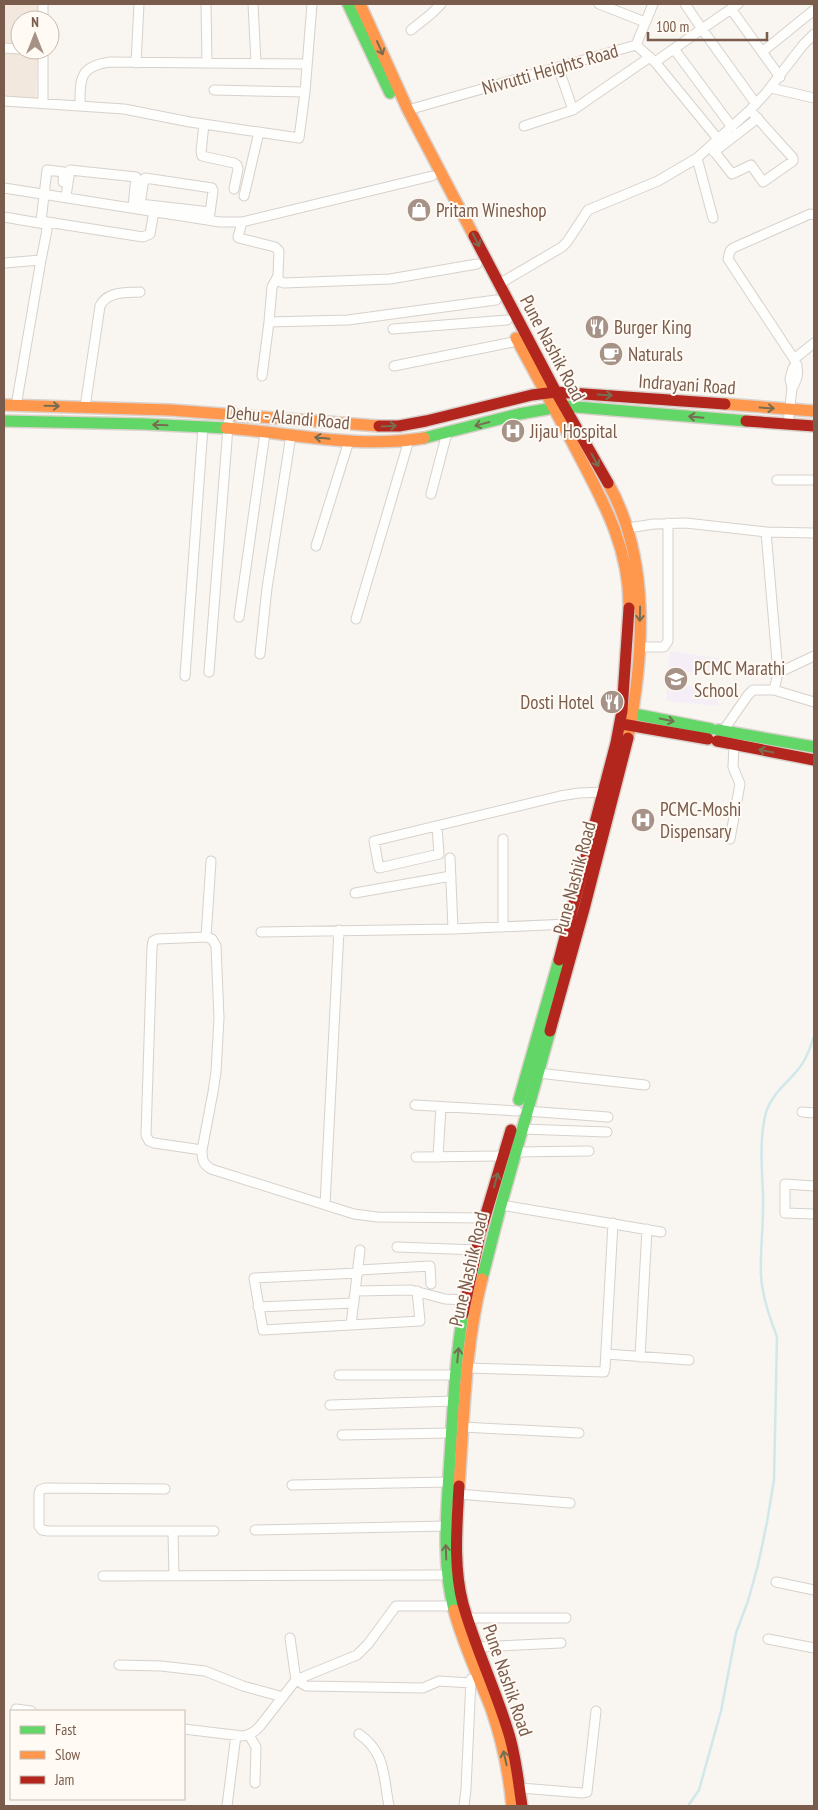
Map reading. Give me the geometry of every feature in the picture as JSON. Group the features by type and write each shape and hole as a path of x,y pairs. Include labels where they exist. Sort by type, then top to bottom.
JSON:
{"main road":[{"name":"Pune Nashik Road","path":"348,4 374,62 432,176 544,392 608,510 623,554 627,576 629,606 627,718 604,792 568,924 521,1111 522,1128 475,1308 467,1368 458,1494 458,1605 468,1618 508,1730 521,1788 522,1806"},
{"name":"Pune Nashik Road","path":"360,4 408,110 556,392 616,498 628,528 638,576 640,606 639,647 608,823 538,1073 503,1156 477,1250 465,1300 456,1376 446,1526 448,1575 458,1605 472,1663 498,1731 508,1774 512,1806"},
{"name":"Dehu - Alandi Road","path":"4,405 170,410 386,427 436,420 544,392 556,392"},
{"name":"Indrayani Road","path":"556,392 814,411"},
{"name":"Dehu - Alandi Road","path":"4,421 228,428 349,441 386,442 448,433 538,409 564,406"},
{"name":"Indrayani Road","path":"564,406 814,426"},
{"path":"627,718 715,734 814,747"},
{"path":"715,734 734,744 814,760"}],"street":[{"path":"136,62 139,4"},
{"path":"206,4 207,63"},
{"path":"253,4 256,63"},
{"path":"4,101 43,102 144,112 204,124 299,138 305,92 312,4"},
{"path":"411,30 441,4"},
{"path":"636,45 653,4"},
{"path":"685,4 753,107 758,118 793,158 793,161 764,182 751,165 732,174 712,149"},
{"path":"604,5 645,22"},
{"path":"524,126 573,110 652,60 674,49 735,7 762,52 780,77"},
{"path":"762,52 814,10"},
{"path":"712,149 718,140 771,88 814,34"},
{"name":"Nivrutti Heights Road","path":"408,110 636,45 652,60 718,140"},
{"path":"803,46 814,48"},
{"path":"674,49 732,127"},
{"path":"43,60 43,102"},
{"path":"80,105 82,76 88,68 97,64 136,62 307,64"},
{"path":"558,67 573,110"},
{"path":"771,88 814,98"},
{"path":"214,90 305,92"},
{"path":"499,284 562,247 588,210 658,180 712,149 758,118"},
{"path":"204,124 202,156 237,165 234,189"},
{"path":"244,196 258,132"},
{"path":"697,158 713,218"},
{"path":"41,221 47,170 64,172 64,196"},
{"path":"64,196 70,170 136,177 133,207"},
{"path":"210,216 213,190 211,188 144,179 140,204 242,222 432,176"},
{"path":"4,188 154,211 210,216"},
{"path":"4,216 143,237 150,234 154,211"},
{"path":"795,362 728,259 733,248 810,214 814,215"},
{"path":"4,216 45,224 47,227 16,406"},
{"path":"242,222 239,238 275,247 279,251 278,276 279,281 284,283 390,279 478,264"},
{"path":"4,263 41,260"},
{"path":"262,376 272,287 278,276"},
{"path":"85,407 102,301 115,294 140,292"},
{"path":"269,322 348,320 496,300"},
{"path":"393,329 507,320"},
{"path":"394,366 518,342"},
{"path":"788,424 792,388 790,379 793,368 795,362 814,343"},
{"path":"209,672 229,414"},
{"path":"186,676 203,427"},
{"path":"239,617 265,433"},
{"path":"431,494 448,433"},
{"path":"260,654 267,588 291,435"},
{"path":"356,619 409,440"},
{"path":"316,546 349,441"},
{"path":"777,480 814,480"},
{"path":"628,528 668,523 686,523 766,532 814,533"},
{"path":"639,647 664,647 668,641 668,523"},
{"path":"766,532 778,673 774,690"},
{"path":"778,673 814,656"},
{"path":"715,734 753,690 774,690 814,702"},
{"path":"730,839 740,784 733,767 734,744"},
{"path":"436,827 439,854 379,868 374,841 560,796 604,792"},
{"path":"503,927 504,839"},
{"path":"450,858 453,929"},
{"path":"206,937 211,861"},
{"path":"356,892 452,876"},
{"path":"261,932 453,929 568,924"},
{"path":"326,1205 339,930"},
{"path":"202,1150 154,1143 149,1141 146,1135 152,947 153,941 162,938 206,937 212,939 216,946 219,1018 214,1092 202,1150 204,1165 211,1169 354,1214 377,1217 486,1218"},
{"path":"538,1073 645,1085"},
{"path":"415,1106 608,1117"},
{"path":"438,1157 441,1107"},
{"path":"802,1112 814,1113"},
{"path":"522,1128 607,1132"},
{"path":"515,1152 589,1151"},
{"path":"416,1157 503,1156"},
{"path":"814,1186 785,1184 785,1213 814,1214"},
{"path":"501,1205 661,1232"},
{"path":"467,1368 604,1372 613,1224"},
{"path":"640,1357 647,1229"},
{"path":"397,1247 477,1250"},
{"path":"352,1325 360,1250"},
{"path":"417,1291 420,1321 262,1330 254,1278 430,1266 431,1284"},
{"path":"356,1291 417,1291 445,1299 465,1300"},
{"path":"258,1307 354,1303"},
{"path":"606,1354 689,1360"},
{"path":"339,1375 456,1376"},
{"path":"330,1405 454,1401"},
{"path":"463,1426 579,1433"},
{"path":"342,1435 452,1433"},
{"path":"292,1485 448,1482"},
{"path":"165,1489 45,1488 40,1490 39,1494 39,1526 42,1530 48,1531 214,1531"},
{"path":"458,1494 570,1503"},
{"path":"254,1530 446,1526"},
{"path":"173,1532 174,1576"},
{"path":"103,1576 448,1575"},
{"path":"776,1582 814,1590"},
{"path":"185,1729 249,1735 255,1732 296,1680 348,1660 360,1653 396,1606 458,1605"},
{"path":"468,1618 566,1618"},
{"path":"290,1638 296,1680"},
{"path":"768,1638 814,1648"},
{"path":"478,1648 561,1643"},
{"path":"464,1806 472,1663"},
{"path":"119,1665 178,1667 205,1671 243,1686 283,1696"},
{"path":"296,1680 306,1686 316,1687 423,1688 439,1681 471,1683"},
{"path":"16,1709 24,1710"},
{"path":"521,1788 587,1792 596,1711"},
{"path":"359,1734 376,1750 380,1758 389,1806"},
{"path":"227,1806 236,1735"},
{"path":"249,1735 256,1747 255,1784"}],"shaded area":[{"path":"4,4 39,4 39,10 10,10 10,60 38,60 36,108 4,106"},
{"name":"PCMC Marathi School","path":"670,651 722,659 719,673 685,672 683,684 702,688 702,685 712,686 712,693 718,695 718,706 666,701"}],"waterway":[{"path":"688,1806 699,1790 721,1711 736,1633 748,1601 758,1565 774,1480 777,1337 769,1315 761,1275 763,1205 762,1133 766,1112 772,1099 802,1064 814,1036"}],"traffic: fast":[{"path":"348,4 390,93"},
{"path":"424,438 519,414 564,406 746,421"},
{"path":"4,421 226,428"},
{"path":"624,712 711,729"},
{"path":"718,730 814,747"},
{"path":"519,1100 559,960"},
{"path":"482,1279 550,1031"},
{"path":"454,1610 447,1572 447,1515 455,1386 463,1314"}],"traffic: slow":[{"path":"360,4 408,110 474,236"},
{"path":"516,338 603,502 619,542 628,585 629,608"},
{"path":"725,404 814,411"},
{"path":"4,405 170,410 379,426"},
{"path":"226,428 349,441 374,442 424,438"},
{"path":"608,483 622,513 632,544 640,608 638,674 628,738"},
{"path":"459,1486 469,1356 476,1304 482,1279"},
{"path":"454,1610 491,1708 507,1768 512,1806"}],"traffic: jam":[{"path":"474,236 556,392 608,483"},
{"path":"379,426 399,426 426,421 532,395 556,392 725,404"},
{"path":"746,421 814,426"},
{"path":"559,960 616,743 622,711 629,608"},
{"path":"622,724 708,739"},
{"path":"550,1031 628,738"},
{"path":"717,741 814,760"},
{"path":"463,1314 480,1234 511,1130"},
{"path":"459,1486 456,1545 460,1590 468,1620 511,1740 522,1806"}],"place":[{"name":"Pritam Wineshop","path":"419,210"},
{"name":"Burger King","path":"597,327"},
{"name":"Naturals","path":"611,354"},
{"name":"Jijau Hospital","path":"513,431"},
{"name":"PCMC Marathi School","path":"676,679"},
{"name":"Dosti Hotel","path":"612,702"},
{"name":"PCMC-Moshi Dispensary","path":"643,820"}]}
